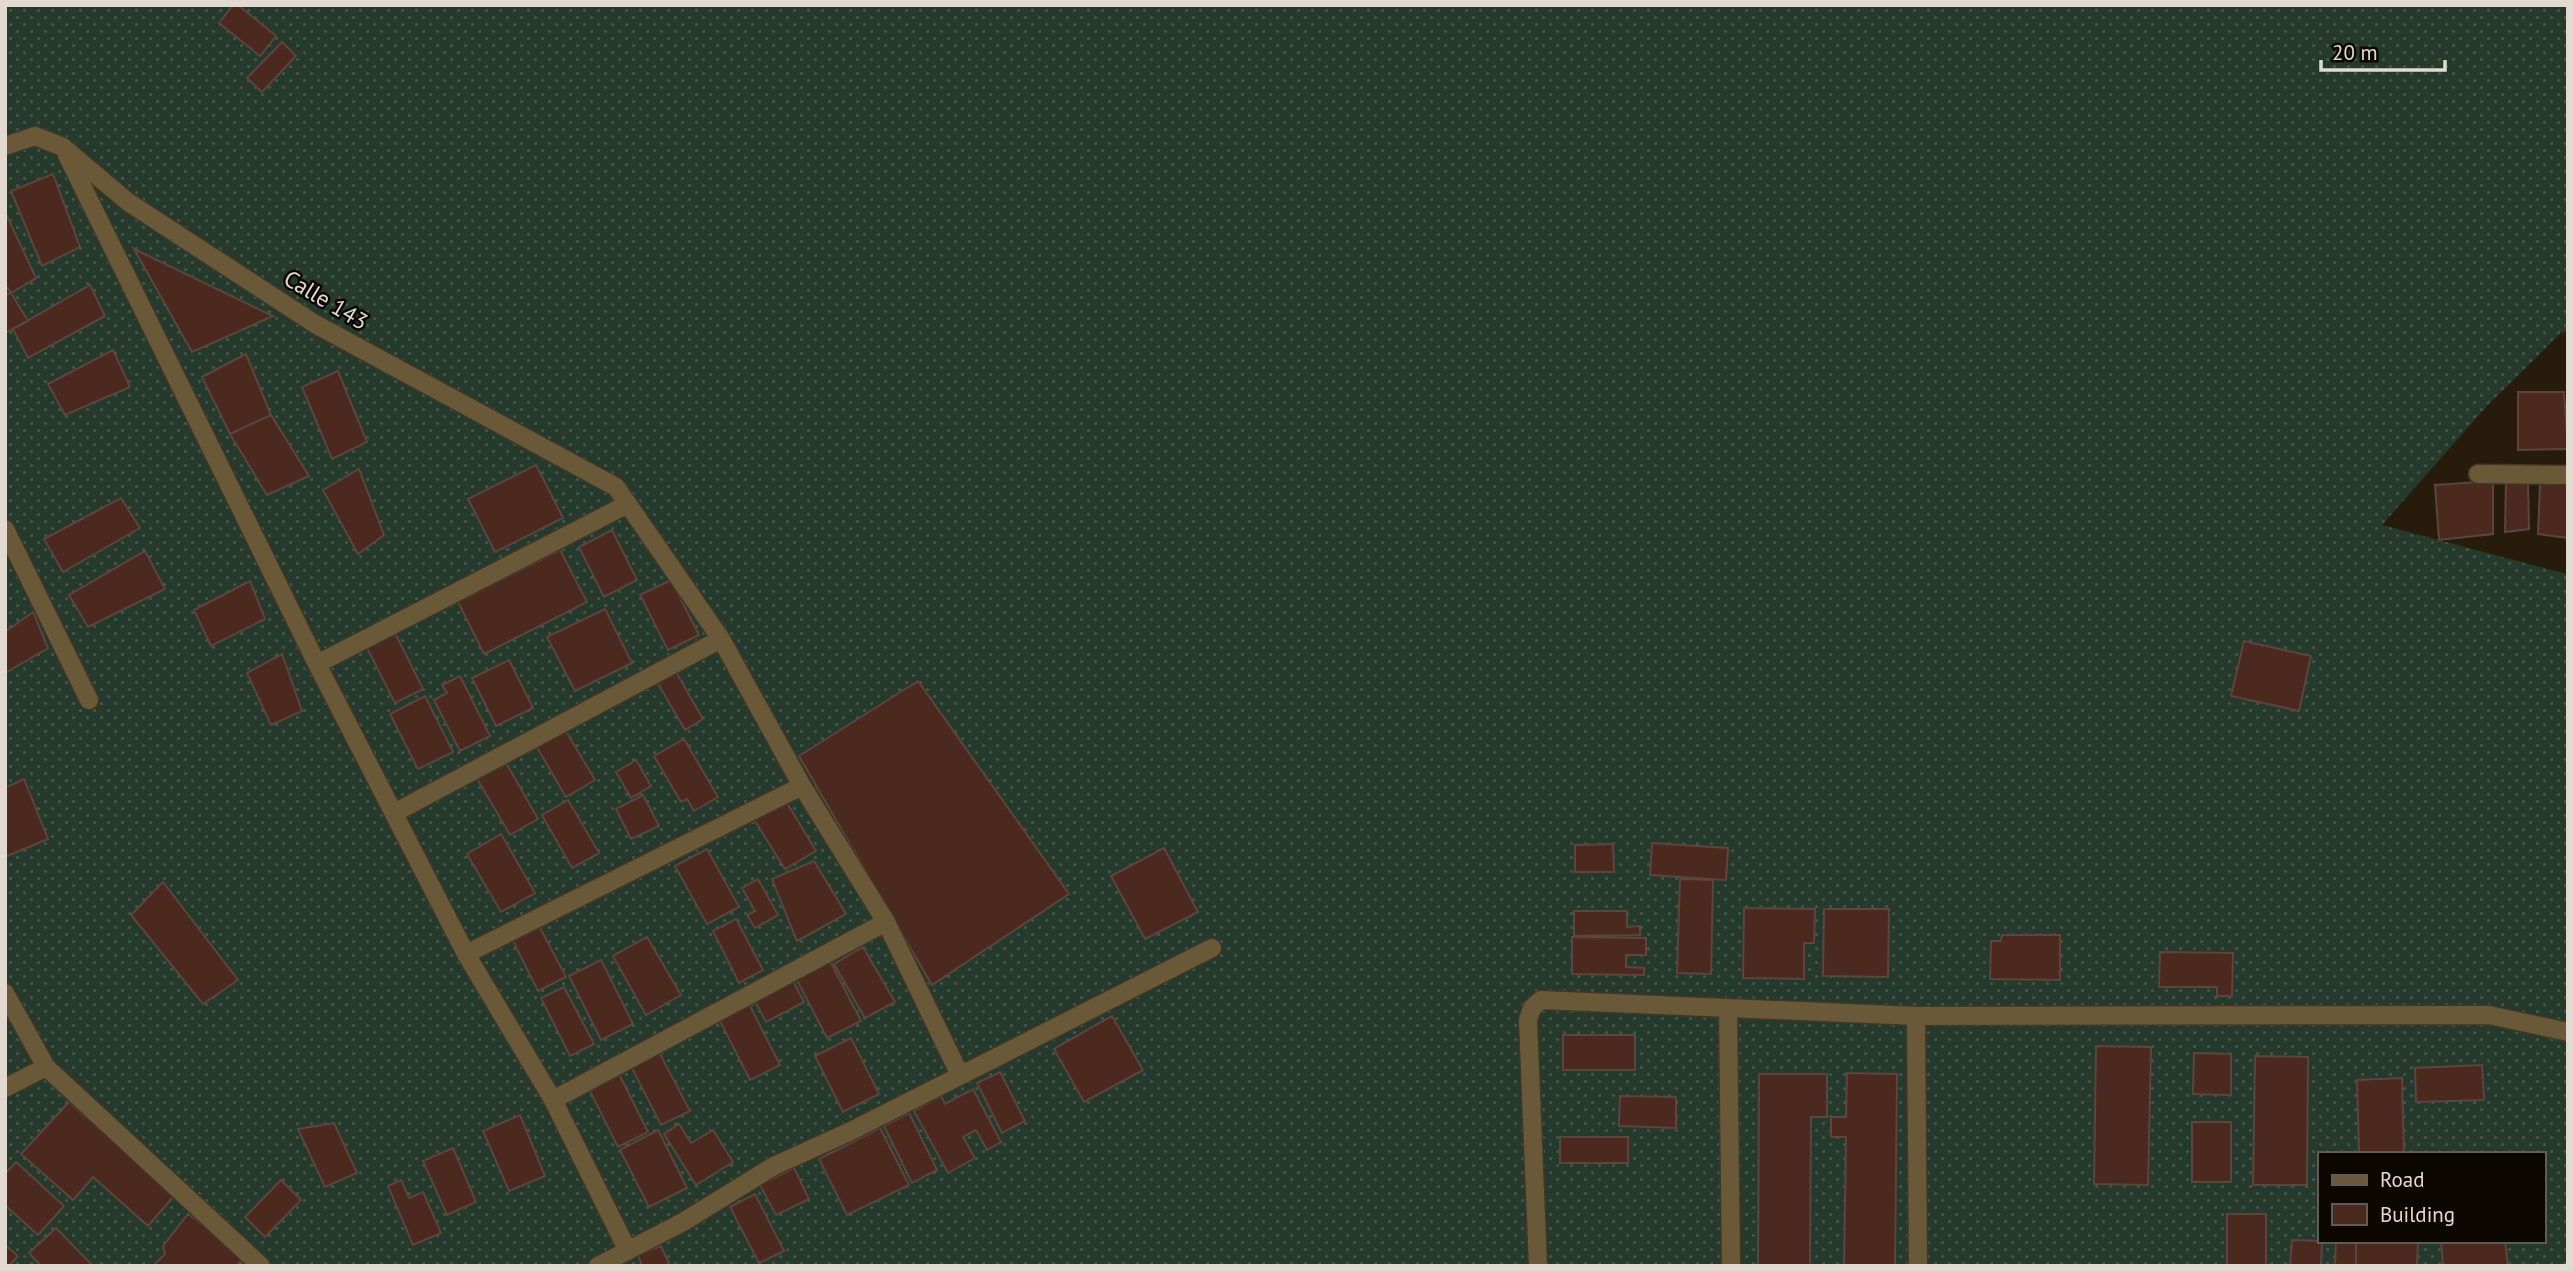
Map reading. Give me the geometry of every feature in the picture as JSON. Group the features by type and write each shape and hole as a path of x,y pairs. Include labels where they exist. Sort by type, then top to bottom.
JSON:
{"street":[{"name":"Calle 143","path":"5,146 35,136 63,147 128,202 314,324 616,486 721,639 802,786 886,922 960,1075"},
{"path":"63,147 317,664 466,954 553,1100 628,1251"},
{"path":"2478,474 2568,475"},
{"path":"317,664 628,504"},
{"path":"5,530 89,700"},
{"path":"394,813 721,639"},
{"path":"466,954 802,786"},
{"path":"553,1100 886,922"},
{"path":"598,1266 683,1222 774,1166 851,1131 1212,948"},
{"path":"5,993 46,1067 261,1266"},
{"path":"1538,1266 1528,1020 1532,1008 1542,1000 1728,1011 1916,1016 2489,1015 2568,1032"},
{"path":"1728,1011 1731,1266"},
{"path":"1916,1016 1917,1266"},
{"path":"5,1088 46,1067"}],"green space":[{"path":"5,5 2568,5 2568,331 2561,333 2486,407 2382,525 2567,574 2568,1266 5,1266"}],"building":[{"path":"233,5 238,5 276,36 260,56 219,23"},
{"path":"282,42 296,56 262,92 247,78"},
{"path":"53,174 80,247 42,266 11,191"},
{"path":"5,212 36,278 11,293 5,284"},
{"path":"134,249 273,316 192,352"},
{"path":"90,285 105,316 28,358 13,329"},
{"path":"11,293 28,321 5,333 5,295"},
{"path":"113,350 130,387 65,415 48,384"},
{"path":"246,354 271,415 230,434 202,377"},
{"path":"338,371 367,442 332,459 302,387"},
{"path":"2518,392 2564,392 2568,449 2518,450"},
{"path":"271,415 309,476 267,495 230,434"},
{"path":"536,465 563,518 495,552 468,499"},
{"path":"359,469 384,535 358,554 323,490"},
{"path":"2506,480 2528,482 2529,529 2505,532"},
{"path":"2493,481 2493,534 2439,540 2435,485"},
{"path":"2540,484 2568,484 2568,538 2538,534"},
{"path":"121,498 140,528 63,572 44,539"},
{"path":"612,530 637,580 604,597 579,547"},
{"path":"560,550 587,602 484,654 458,602"},
{"path":"145,551 165,589 88,627 69,595"},
{"path":"671,580 699,635 668,650 640,595"},
{"path":"250,581 265,619 211,646 194,610"},
{"path":"605,609 632,663 575,691 547,637"},
{"path":"33,612 48,648 5,673 5,632"},
{"path":"395,633 423,689 395,703 367,648"},
{"path":"2244,641 2311,656 2299,711 2231,696"},
{"path":"282,654 302,711 271,725 247,673"},
{"path":"509,660 533,708 496,726 472,678"},
{"path":"676,672 703,719 685,730 657,682"},
{"path":"460,676 490,736 460,751 434,700 447,693 442,685"},
{"path":"918,681 1069,894 932,985 799,756"},
{"path":"425,696 453,752 418,769 390,714"},
{"path":"564,728 595,780 566,797 535,744"},
{"path":"684,739 718,797 694,811 687,799 681,802 654,756"},
{"path":"636,760 651,786 631,798 616,772"},
{"path":"505,761 538,819 510,835 476,777"},
{"path":"24,779 48,839 5,857 5,788"},
{"path":"643,795 659,826 631,839 616,809"},
{"path":"784,798 816,851 785,869 752,816"},
{"path":"568,800 599,853 572,868 542,815"},
{"path":"501,834 535,893 501,912 467,854"},
{"path":"1652,843 1728,848 1726,880 1650,875"},
{"path":"1613,844 1614,872 1575,872 1575,845"},
{"path":"1164,848 1198,912 1145,939 1111,876"},
{"path":"707,849 739,907 707,924 675,866"},
{"path":"814,861 846,914 797,941 772,879"},
{"path":"758,879 778,915 755,928 747,915 755,911 742,888"},
{"path":"1680,879 1713,880 1711,974 1677,973"},
{"path":"163,882 238,980 203,1004 131,915"},
{"path":"1744,908 1815,909 1814,943 1804,943 1804,979 1743,978"},
{"path":"1824,909 1889,909 1888,977 1823,976"},
{"path":"1574,911 1627,911 1627,927 1640,926 1640,935 1574,936"},
{"path":"736,919 763,970 739,983 713,931"},
{"path":"538,924 566,977 538,991 511,937"},
{"path":"2002,935 2060,935 2060,980 1990,979 1991,941 2001,941"},
{"path":"647,937 681,995 646,1015 613,956"},
{"path":"1572,937 1646,938 1646,955 1626,955 1626,967 1644,968 1644,975 1572,974"},
{"path":"863,947 895,1002 865,1018 834,964"},
{"path":"2160,952 2233,953 2232,996 2217,996 2217,987 2159,987"},
{"path":"601,960 633,1024 601,1040 569,976"},
{"path":"830,961 861,1021 827,1038 796,978"},
{"path":"791,977 804,1002 766,1022 753,997"},
{"path":"564,987 594,1044 570,1056 541,998"},
{"path":"748,1002 780,1065 750,1080 718,1017"},
{"path":"1112,1016 1143,1070 1084,1102 1054,1049"},
{"path":"1563,1035 1635,1035 1635,1070 1563,1070"},
{"path":"851,1038 879,1094 843,1112 815,1056"},
{"path":"2096,1046 2151,1047 2148,1185 2094,1184"},
{"path":"659,1052 690,1111 661,1125 631,1066"},
{"path":"2194,1053 2231,1054 2231,1095 2193,1094"},
{"path":"2255,1056 2308,1057 2307,1185 2253,1185"},
{"path":"2482,1065 2484,1100 2416,1102 2415,1068"},
{"path":"618,1072 648,1132 618,1147 588,1087"},
{"path":"1000,1072 1025,1121 1002,1133 977,1083"},
{"path":"1847,1073 1897,1074 1895,1266 1844,1266 1846,1137 1831,1137 1831,1117 1846,1117"},
{"path":"1759,1074 1827,1074 1827,1117 1811,1117 1810,1266 1758,1266"},
{"path":"2402,1078 2404,1152 2359,1152 2357,1080"},
{"path":"973,1089 1001,1142 987,1150 976,1130 963,1137 975,1158 948,1173 914,1111 941,1096 945,1104"},
{"path":"1620,1096 1676,1097 1676,1128 1619,1126"},
{"path":"69,1102 174,1196 148,1226 93,1177 73,1200 21,1154"},
{"path":"909,1113 937,1170 912,1183 884,1126"},
{"path":"520,1115 545,1176 509,1191 483,1131"},
{"path":"2192,1122 2231,1122 2231,1182 2192,1182"},
{"path":"334,1123 357,1173 325,1187 298,1129"},
{"path":"679,1124 691,1143 713,1130 733,1162 696,1185 664,1134"},
{"path":"880,1128 909,1185 847,1215 819,1159"},
{"path":"658,1130 687,1188 649,1207 620,1150"},
{"path":"1560,1137 1628,1137 1628,1163 1560,1163"},
{"path":"453,1148 476,1202 447,1215 423,1161"},
{"path":"16,1162 64,1206 38,1235 5,1205 5,1174"},
{"path":"794,1168 809,1199 776,1215 760,1185"},
{"path":"281,1180 301,1200 265,1237 245,1217"},
{"path":"401,1180 409,1198 423,1192 441,1233 413,1245 388,1186"},
{"path":"755,1194 784,1251 759,1263 730,1207"},
{"path":"188,1214 244,1256 237,1266 153,1266 165,1254 163,1246"},
{"path":"2227,1214 2266,1214 2266,1266 2227,1266"},
{"path":"56,1228 93,1266 41,1266 29,1253"},
{"path":"2292,1240 2322,1243 2321,1266 2290,1266"},
{"path":"2336,1243 2356,1243 2356,1266 2335,1266"},
{"path":"2356,1243 2418,1243 2417,1266 2356,1266"},
{"path":"2441,1243 2505,1243 2508,1266 2443,1266"},
{"path":"5,1245 18,1256 9,1266 5,1266"},
{"path":"661,1246 670,1266 642,1266 638,1255"}]}
